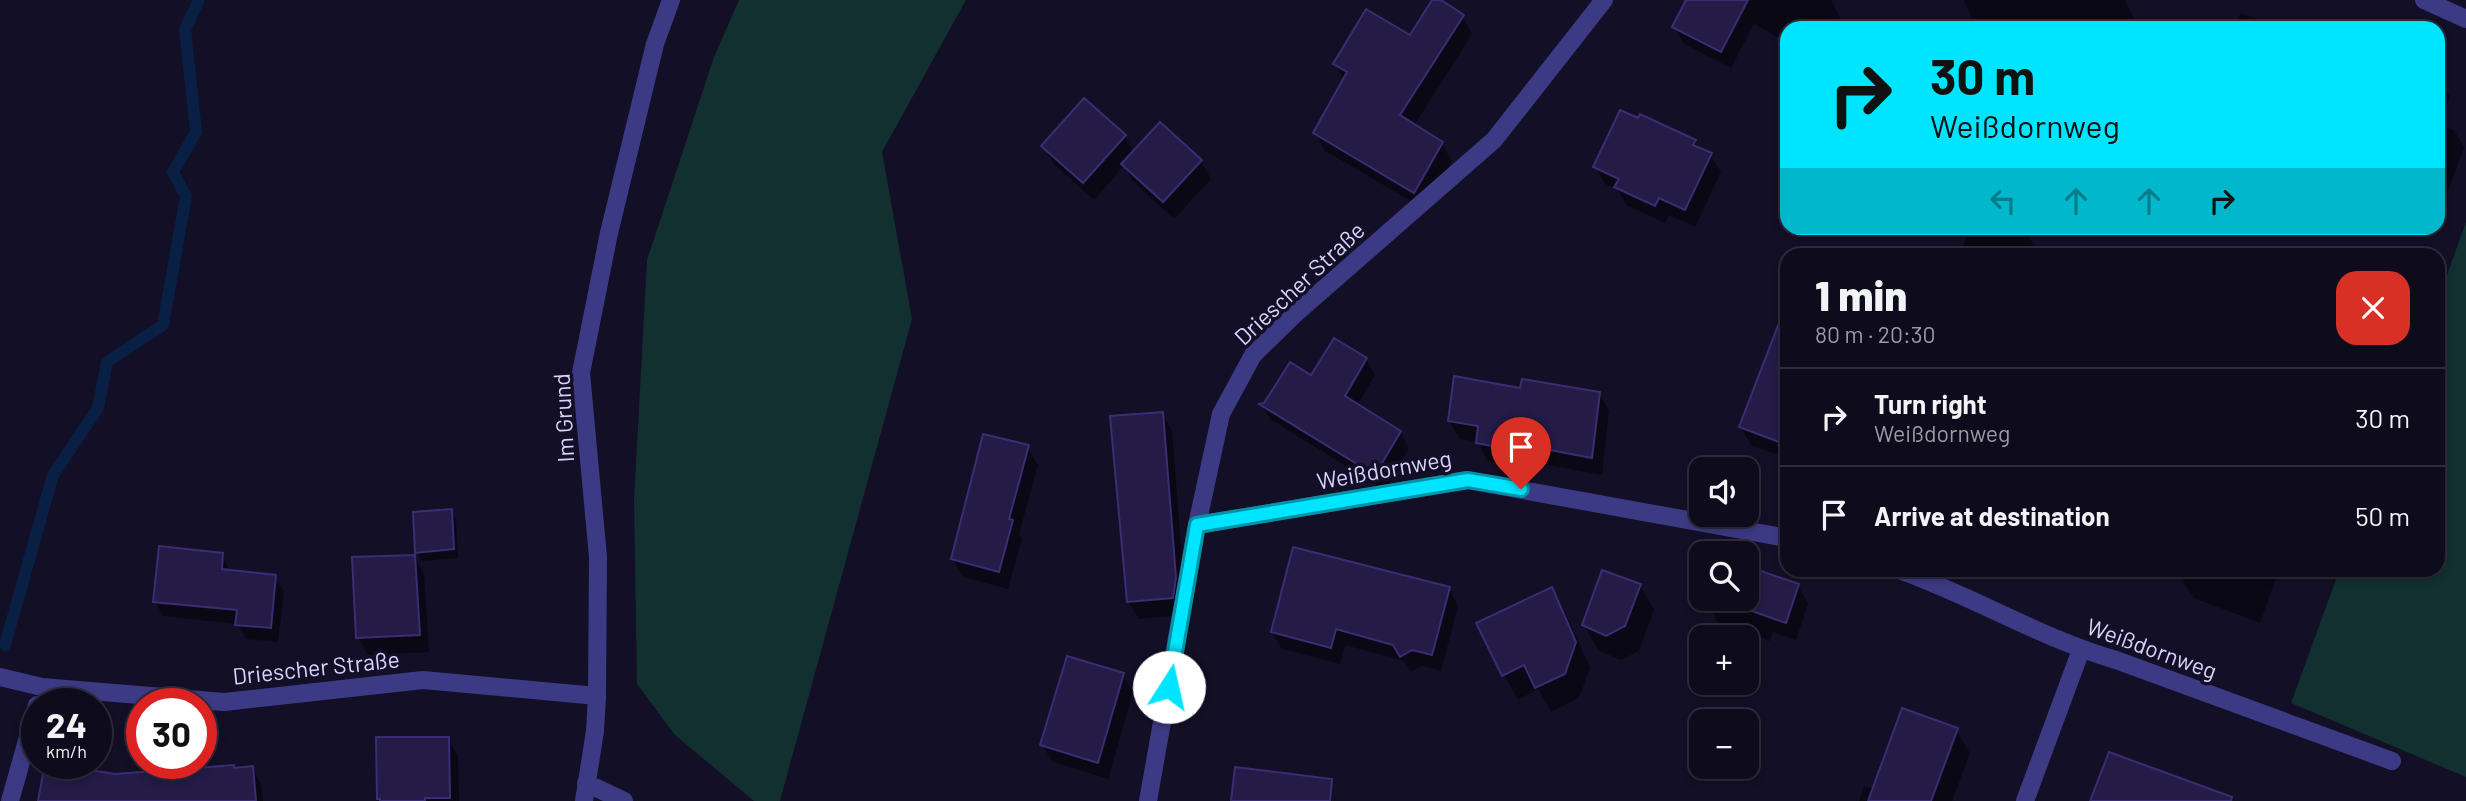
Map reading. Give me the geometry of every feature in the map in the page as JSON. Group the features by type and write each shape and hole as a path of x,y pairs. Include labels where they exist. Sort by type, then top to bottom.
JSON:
{"street":[{"name":"Im Grund","path":"584,801 595,731 598,557 581,373 609,233 655,44 671,0"},
{"name":"Driescher Straße","path":"1148,801 1197,525 1221,414 1253,355 1294,314 1494,141 1604,0"},
{"path":"2424,0 2466,19"},
{"name":"Weißdornweg","path":"1197,525 1468,480 1780,537"},
{"name":"Weißdornweg","path":"1920,577 2081,650 2116,660 2392,761"},
{"path":"2025,801 2081,650"},
{"name":"Driescher Straße","path":"0,677 21,689"},
{"name":"Driescher Straße","path":"112,700 224,702 423,680 597,696"},
{"path":"10,801 21,762"},
{"path":"586,783 624,801"}],"green space":[{"path":"739,0 966,0 882,152 912,319 780,801 754,801 675,735 637,684 634,500 647,260 714,57"},
{"path":"2466,222 2466,777 2291,703 2337,577 2445,577 2445,280"}],"building":[{"path":"1432,0 1441,0 1464,15 1400,115 1443,142 1414,193 1313,133 1347,72 1333,64 1366,9 1410,35"},
{"path":"1686,0 1748,0 1721,52 1672,27"},
{"path":"1084,98 1126,135 1083,183 1041,146"},
{"path":"1620,110 1638,118 1640,114 1696,140 1693,145 1712,153 1685,210 1659,198 1655,206 1614,187 1619,179 1593,167"},
{"path":"1160,122 1202,160 1163,202 1121,164"},
{"path":"1780,320 1780,442 1739,427"},
{"path":"1334,338 1367,358 1345,396 1401,431 1375,475 1259,404 1264,403 1290,362 1311,375"},
{"path":"1454,376 1520,388 1522,379 1600,392 1592,458 1534,447 1533,454 1476,443 1478,426 1448,421"},
{"path":"1163,412 1176,578 1173,598 1127,602 1110,416"},
{"path":"983,434 1029,445 1009,519 1013,520 999,572 951,559"},
{"path":"452,509 454,549 415,553 413,512"},
{"path":"159,546 223,553 222,569 276,575 271,628 235,625 237,610 153,602"},
{"path":"1293,547 1450,587 1432,655 1412,650 1400,657 1393,645 1336,629 1331,648 1271,632"},
{"path":"415,555 420,635 356,638 352,557"},
{"path":"1602,570 1641,584 1625,626 1606,636 1582,625"},
{"path":"1759,570 1799,584 1786,623 1752,611 1759,611"},
{"path":"1552,587 1576,642 1565,674 1535,688 1524,665 1502,676 1476,623"},
{"path":"1067,656 1124,673 1098,763 1040,745"},
{"path":"1902,708 1958,728 1931,801 1868,801"},
{"path":"376,737 449,737 450,798 425,798 425,801 377,799"},
{"path":"2109,752 2232,797 2231,801 2090,801"},
{"path":"234,765 234,768 253,766 256,801 38,801 42,779 112,779 112,774 126,773 126,779 217,779 217,766"},
{"path":"1235,767 1332,779 1330,801 1231,801"}],"waterway":[{"path":"5,645 53,475 98,408 107,362 163,325 186,196 173,172 196,132 185,29 199,0"}],"route":[{"path":"1169,687 1197,525 1468,480 1521,489"}]}
